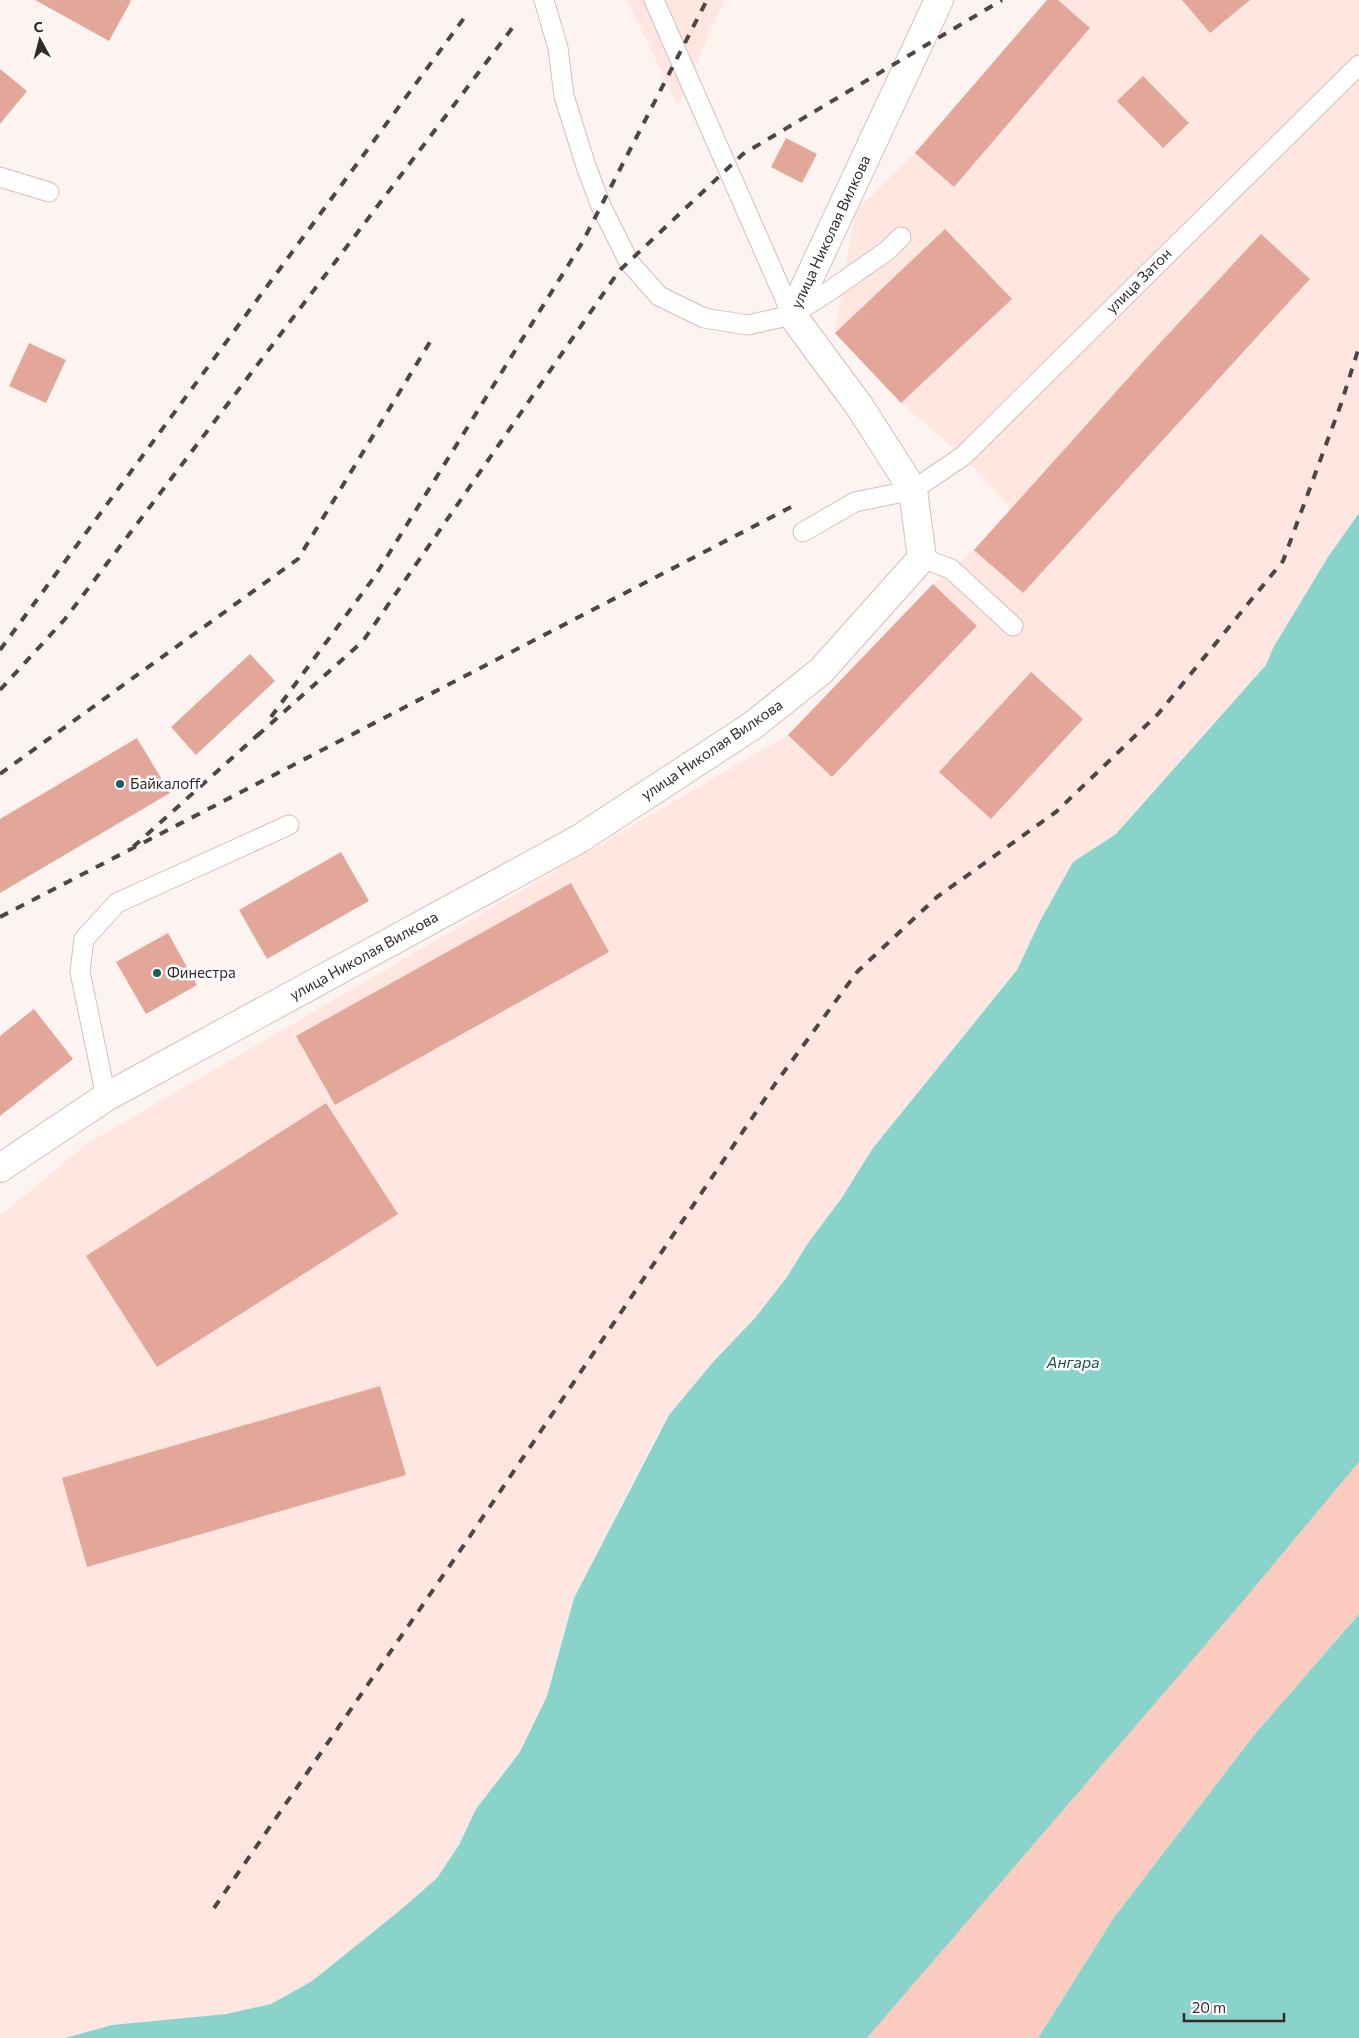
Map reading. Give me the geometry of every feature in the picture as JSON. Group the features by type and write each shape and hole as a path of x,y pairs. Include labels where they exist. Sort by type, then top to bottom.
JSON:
{"street":[{"name":"улица Николая Вилкова","path":"0,1168 106,1097 579,839 752,726 821,671 922,558 914,490 860,408 792,316 939,0"}],"lane":[{"path":"544,0 558,48 564,96 601,206 629,262 659,296 704,318 748,325 792,316 888,250 901,237"},
{"path":"654,0 792,316"},
{"name":"улица Затон","path":"914,490 963,456 1359,65"},
{"path":"0,177 49,192"},
{"path":"803,532 856,502 914,490"},
{"path":"922,558 951,569 1013,626"},
{"path":"106,1097 80,972 84,939 117,903 289,825"}],"shaded area":[{"path":"627,0 724,0 678,106"},
{"path":"1047,0 1359,0 1359,513 1328,557 1273,648 1266,665 1116,834 1073,862 1040,921 1017,970 873,1148 841,1199 808,1243 787,1277 755,1318 714,1361 657,1435 574,1598 547,1696 520,1752 476,1809 459,1845 437,1878 312,1981 271,2004 226,2014 112,2025 65,2038 0,2038 0,1216 85,1145 788,735 933,584 974,550 1011,509 963,456 901,403 835,333 855,212 915,153"},
{"path":"1359,1462 1359,1614 1255,1734 1115,1916 1038,2038 867,2038 1239,1606"}],"water":[{"name":"Ангара","path":"1359,513 1359,1462 1239,1606 867,2038 65,2038 112,2025 226,2014 271,2004 312,1981 437,1878 459,1845 476,1809 520,1752 547,1696 574,1598 669,1415 714,1361 755,1318 787,1277 808,1243 841,1199 873,1148 1017,970 1040,921 1073,862 1116,834 1266,665 1273,648 1328,557"},
{"path":"1359,1614 1359,2038 1038,2038 1115,1916 1255,1734"}],"building":[{"path":"35,0 129,0 131,1 109,41"},
{"path":"1047,0 1058,0 1090,28 954,187 915,153"},
{"path":"1182,0 1250,0 1210,33"},
{"path":"0,69 27,91 0,124"},
{"path":"1143,76 1189,123 1163,148 1117,101"},
{"path":"786,138 817,154 802,183 771,167"},
{"path":"945,229 1012,299 901,403 835,333"},
{"path":"1261,234 1310,279 1023,593 974,550 1149,355"},
{"path":"29,343 66,360 46,403 9,386"},
{"path":"933,584 977,626 832,777 788,735"},
{"path":"250,654 275,681 196,755 171,727"},
{"path":"1031,672 1083,719 991,819 939,772"},
{"path":"137,738 170,793 0,893 0,819"},
{"path":"341,852 369,901 267,959 239,910"},
{"path":"571,883 609,952 335,1105 296,1036"},
{"name":"Финестра","path":"168,933 197,985 146,1014 116,962"},
{"path":"34,1009 73,1059 0,1116 0,1036"},
{"path":"326,1103 398,1214 157,1367 86,1256"},
{"path":"380,1386 406,1475 87,1567 62,1478"}],"railway":[{"path":"271,717 375,576 582,243 707,0"},
{"path":"257,736 363,641 619,271 743,154 1002,0"},
{"path":"0,650 467,14"},
{"path":"0,690 65,619 513,27"},
{"path":"0,774 298,559 430,342"},
{"path":"214,1908 464,1545 775,1084 857,972 937,897 1056,812 1158,714 1283,561 1341,404 1359,347"},
{"path":"0,917 793,506"},
{"path":"133,847 261,732"}],"place":[{"name":"Байкалoff","path":"120,784"},
{"name":"Финестра","path":"157,973"}]}
